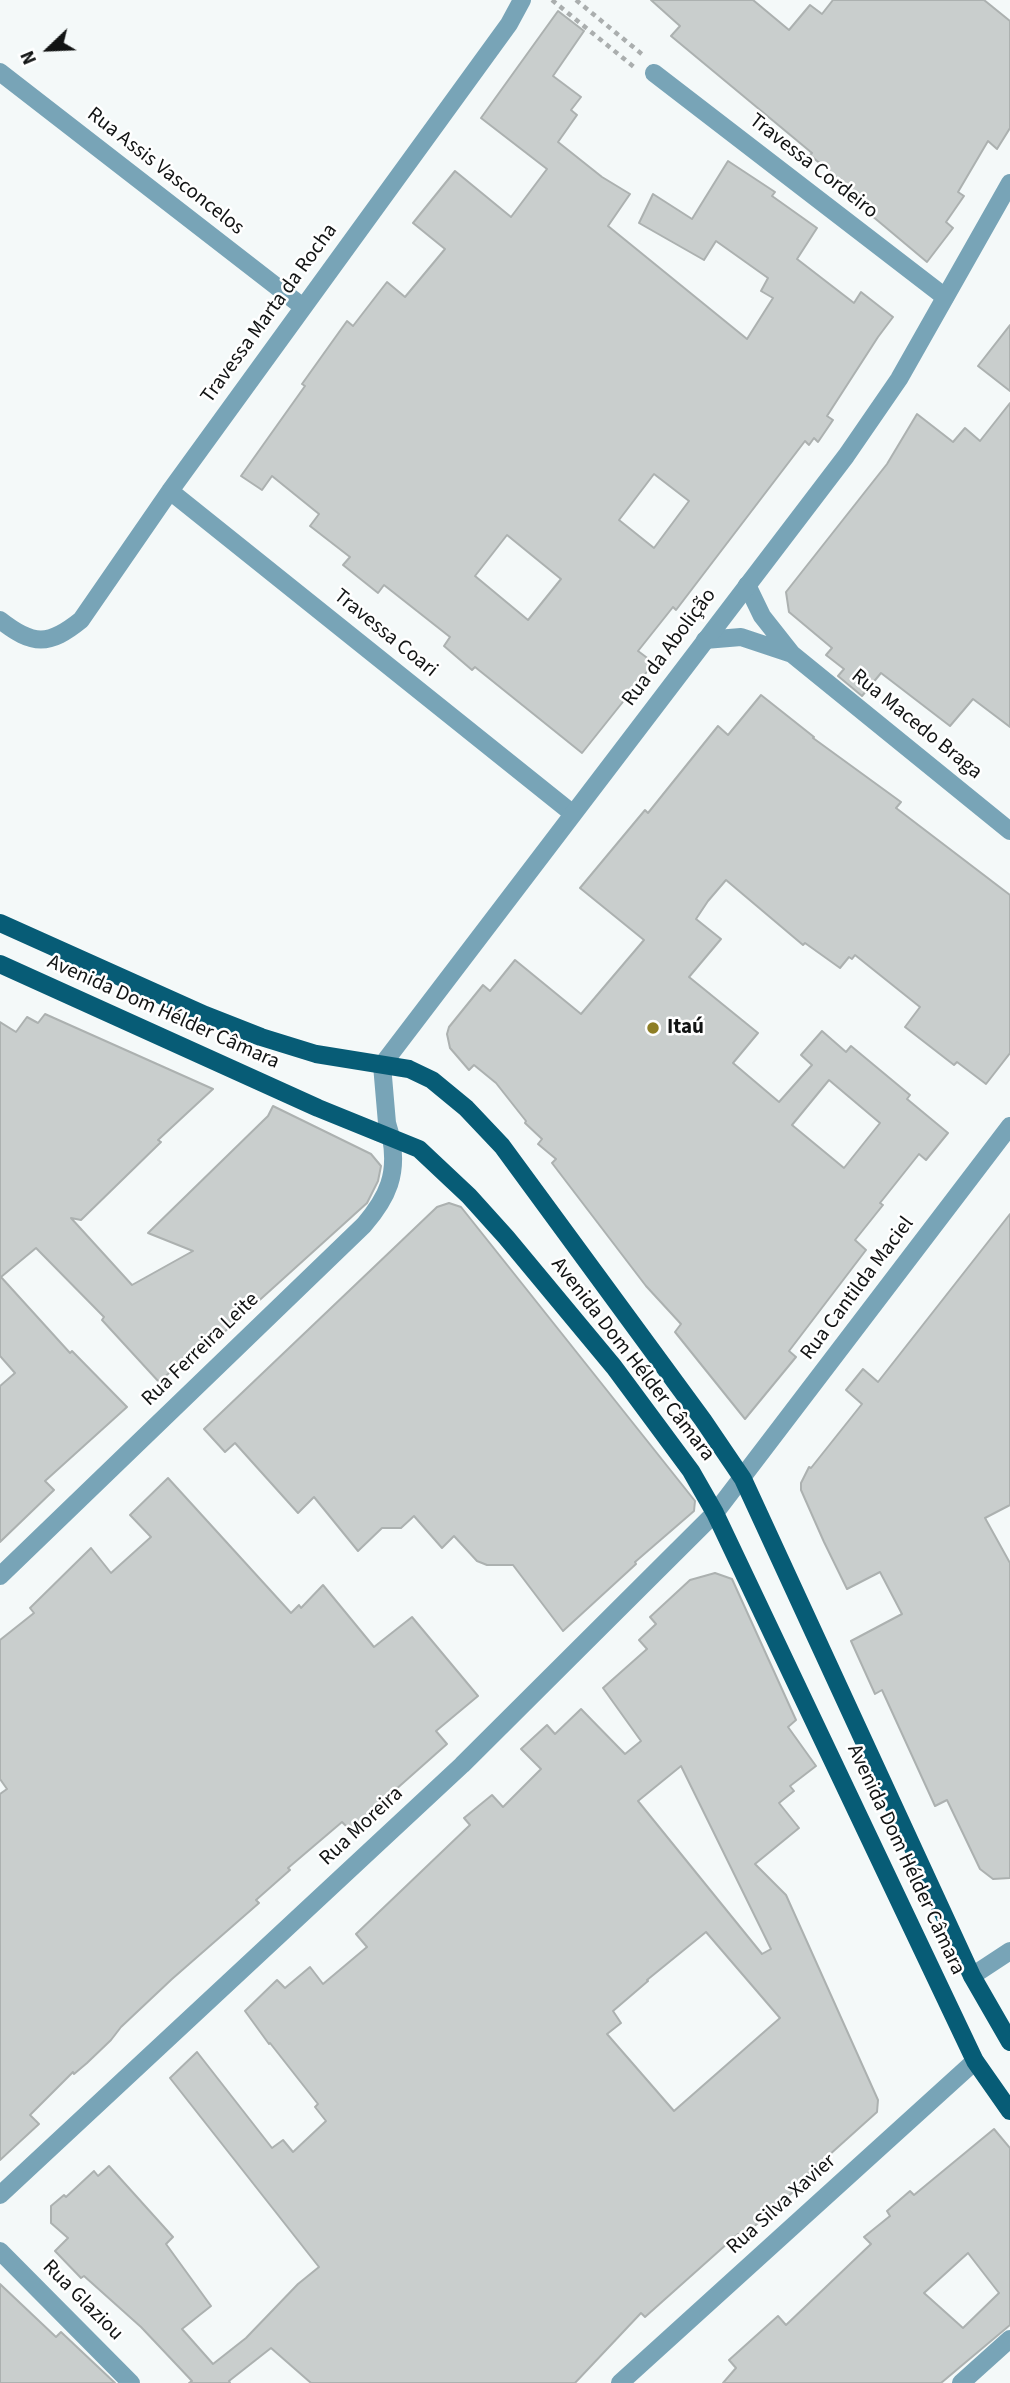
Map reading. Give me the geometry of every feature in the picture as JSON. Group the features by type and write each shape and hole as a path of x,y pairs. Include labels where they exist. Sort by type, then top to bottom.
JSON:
{"main road":[{"name":"Avenida Dom Hélder Câmara","path":"0,923 205,1015 261,1037 316,1054 409,1069 432,1080 466,1108 502,1146 703,1420 743,1479 971,1976 1010,2042"},
{"name":"Avenida Dom Hélder Câmara","path":"0,964 318,1108 419,1149 469,1196 506,1237 614,1367 691,1471 715,1513 975,2061 1010,2111"}],"street":[{"name":"Travessa Marta da Rocha","path":"0,621 17,634 42,640 63,634 81,620 170,491 509,24 522,0"},
{"name":"Travessa Cordeiro","path":"646,67 945,297"},
{"name":"Rua Assis Vasconcelos","path":"0,72 303,307"},
{"name":"Rua da Abolição","path":"382,1065 846,456 899,379 1010,183"},
{"name":"Travessa Coari","path":"170,491 572,813"},
{"name":"Rua Macedo Braga","path":"747,585 762,616 792,654 1010,831"},
{"name":"Rua Macedo Braga","path":"705,640 741,637 792,654"},
{"path":"382,1065 387,1123 391,1137"},
{"name":"Rua Cantilda Maciel","path":"743,1479 1010,1126"},
{"name":"Rua Ferreira Leite","path":"0,1576 364,1225 379,1207 388,1188 394,1156 391,1137"},
{"name":"Rua Moreira","path":"0,2195 462,1765 715,1513 743,1479"},
{"path":"971,1976 1010,1951"},
{"name":"Rua Silva Xavier","path":"620,2383 975,2061"},
{"name":"Rua Glaziou","path":"0,2251 131,2383"},
{"path":"961,2383 1010,2339"}],"path":[{"path":"552,0 646,67"},
{"path":"576,0 646,67"}],"building":[{"path":"651,0 753,0 789,30 810,5 822,14 833,0 984,0 1010,21 1010,128 997,149 988,141 958,192 964,196 946,222 953,228 927,262 865,210 865,202 810,155 812,153 671,36 680,26"},
{"path":"558,11 584,31 553,76 581,97 571,110 577,115 558,142 602,177 630,194 608,226 747,339 773,298 761,291 768,278 716,241 704,260 639,223 653,194 692,219 728,161 775,192 772,196 817,228 797,259 854,303 861,292 893,317 827,416 833,420 818,442 814,438 809,445 805,441 676,610 673,607 638,651 654,663 582,753 475,667 472,670 444,646 450,637 384,585 378,593 343,565 350,557 310,526 319,514 272,476 262,490 241,476 347,321 353,326 387,282 405,297 445,249 413,223 455,171 511,217 547,169 481,118","holes":["654,474 689,501 654,548 619,520","507,535 561,579 528,620 475,576"]},
{"path":"1010,325 1010,391 978,366"},
{"path":"1010,403 1010,727 973,699 950,726 881,673 862,696 838,676 844,669 826,655 832,648 789,612 786,592 887,464 917,414 953,442 965,428 980,441"},
{"path":"761,695 813,738 901,802 896,808 1010,895 1010,1053 986,1084 957,1062 954,1065 905,1027 920,1007 855,955 852,959 849,957 840,968 805,943 803,945 726,880 696,919 721,939 689,977 758,1033 733,1063 779,1102 812,1065 801,1055 822,1031 846,1052 851,1046 910,1095 907,1099 948,1133 926,1160 919,1154 880,1203 883,1205 855,1240 866,1250 789,1351 796,1357 745,1419 675,1332 681,1324 646,1286 552,1163 556,1159 538,1144 542,1139 525,1123 496,1083 474,1065 469,1070 450,1048 447,1034 449,1027 483,985 490,991 515,960 581,1014 644,940 580,888 645,810 648,813 718,726 728,735","holes":["829,1080 880,1123 844,1168 792,1125"]},
{"path":"45,1014 213,1089 158,1140 161,1142 81,1220 71,1218 132,1285 193,1251 148,1233 268,1116 273,1106 371,1154 381,1166 378,1181 367,1203 201,1353 197,1348 159,1382 102,1320 104,1317 36,1248 1,1277 70,1353 72,1351 127,1407 45,1481 54,1490 0,1542 0,1386 15,1373 0,1356 0,1022 16,1032 27,1017 38,1023"},
{"path":"449,1203 461,1207 695,1501 694,1511 635,1562 636,1564 563,1631 513,1565 487,1565 477,1561 454,1536 442,1548 414,1516 401,1528 382,1528 358,1551 314,1497 298,1513 235,1443 225,1452 204,1429 437,1207"},
{"path":"1010,1214 1010,1505 985,1518 1010,1563 1010,1878 993,1879 980,1869 947,1800 935,1806 882,1690 875,1694 851,1641 902,1614 880,1572 847,1589 801,1490 801,1483 809,1467 811,1468 862,1404 846,1390 863,1369 878,1382"},
{"path":"168,1478 291,1613 299,1605 301,1608 323,1585 374,1647 412,1617 478,1696 436,1731 447,1744 350,1830 342,1822 288,1868 290,1870 256,1900 259,1903 172,1979 30,2115 39,2124 0,2160 0,1794 7,1789 0,1779 0,1640 34,1613 30,1608 91,1548 111,1573 151,1537 130,1515"},
{"path":"715,1573 732,1579 796,1720 788,1727 816,1766 790,1786 794,1791 779,1803 799,1828 755,1864 786,1895 878,2100 877,2112 808,2174 810,2177 741,2238 738,2234 645,2317 641,2313 575,2383 311,2383 271,2348 229,2381 230,2383 189,2383 192,2381 141,2327 84,2276 81,2278 55,2251 68,2238 51,2223 51,2206 64,2195 66,2197 94,2171 98,2176 109,2166 173,2237 166,2244 211,2306 182,2329 213,2364 246,2338 298,2284 319,2267 170,2078 197,2052 272,2148 283,2140 293,2152 326,2121 315,2107 318,2104 245,2011 277,1980 285,1988 310,1967 323,1984 367,1947 356,1934 470,1825 464,1818 492,1795 503,1807 541,1769 521,1749 547,1725 555,1734 581,1709 625,1754 641,1741 603,1688 647,1649 639,1640 656,1624 650,1617 690,1580","holes":["681,1766 771,1949 762,1954 638,1801","706,1932 780,2018 674,2111 607,2034 621,2023 613,2011"]},
{"path":"994,2129 1010,2148 1010,2325 941,2383 723,2383 736,2368 729,2360 778,2316 786,2325 871,2244 864,2237 890,2216 887,2211 910,2191 914,2195","holes":["968,2253 999,2293 963,2328 924,2293"]},
{"path":"0,2284 56,2337 61,2332 115,2383 0,2383"}],"place":[{"name":"Itaú","path":"653,1028"}]}
